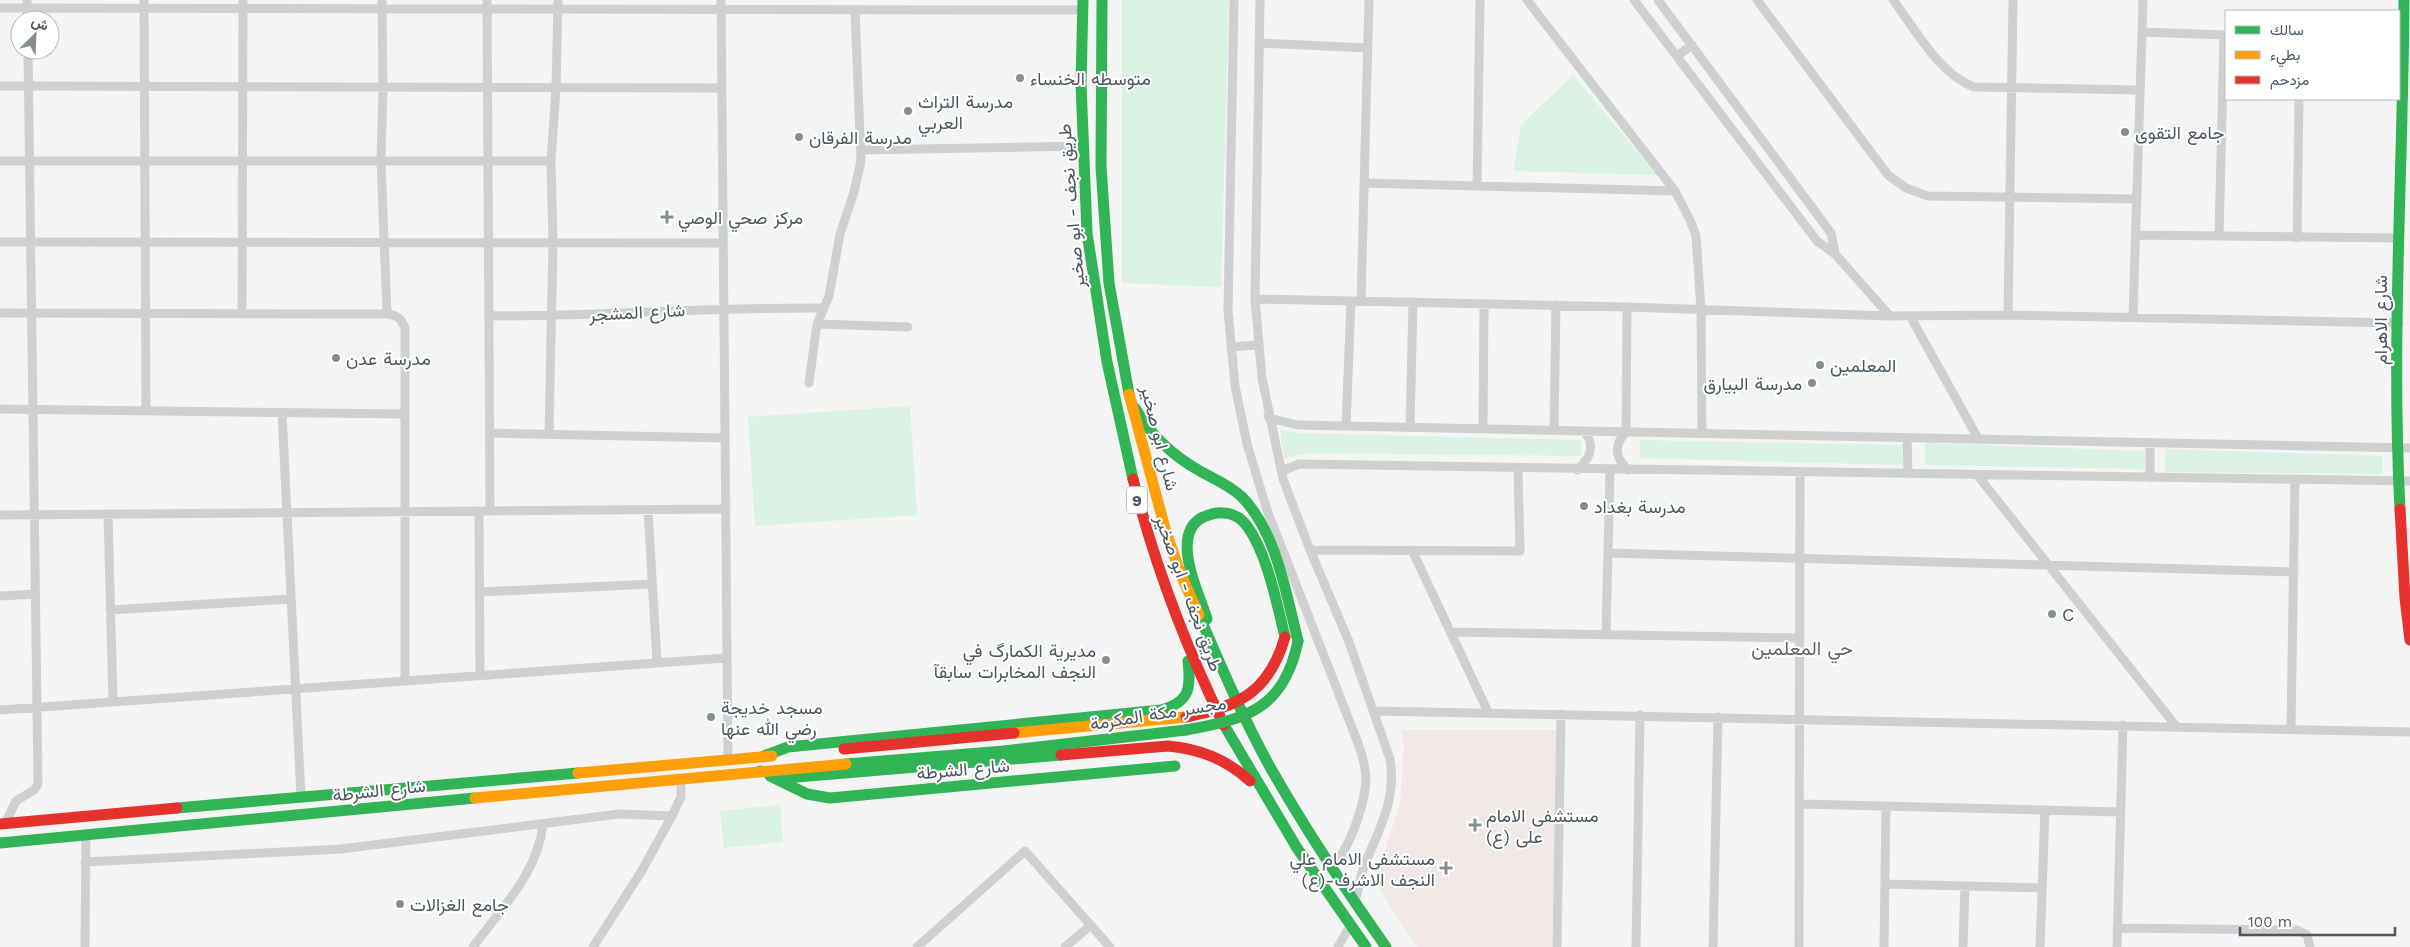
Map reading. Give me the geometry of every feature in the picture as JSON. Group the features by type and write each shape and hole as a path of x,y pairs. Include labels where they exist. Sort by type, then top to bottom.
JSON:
{"main road":[{"name":"طريق نجف - ابو صخير","path":"1102,0 1101,124 1104,225 1109,282"},
{"name":"شارع الاهرام","path":"2404,0 2402,42 2406,149 2398,238 2397,447 2404,481 2410,640"},
{"name":"طريق نجف - ابو صخير","path":"1083,5 1081,84 1087,232 1107,362 1133,483 1159,570 1197,670 1230,737 1297,848 1366,947"},
{"path":"1081,84 1091,89 1102,84"},
{"path":"1082,124 1091,120 1101,124"},
{"name":"شارع ابو صخير","path":"1109,282 1130,399 1166,532 1181,575 1240,708 1271,768 1355,903"},
{"name":"مجسر مكة المكرمة","path":"1004,751 1186,730 1226,722 1248,715 1263,705 1284,678 1296,652 1298,641 1273,556 1250,508 1229,487 1197,469 1172,451 1139,416 1130,399"},
{"name":"مجسر مكة المكرمة","path":"764,756 1186,717 1222,709 1252,696 1271,675 1282,650 1285,637 1271,586 1249,527 1241,519 1227,512 1217,512 1194,522 1184,551 1205,611 1210,641"},
{"path":"764,756 788,747 1127,715 1175,707 1185,699 1190,688 1187,655 1179,623"},
{"path":"760,771 797,777 1138,747 1183,747 1211,754 1237,769 1274,808"},
{"name":"شارع الشرطة","path":"0,843 681,780 760,771 1004,751"},
{"name":"شارع الشرطة","path":"2,824 764,756"},
{"name":"شارع الشرطة","path":"760,771 807,794 830,798 1175,766"},
{"path":"503,778 502,789 507,795"},
{"path":"477,781 481,789 478,798"},
{"name":"9","path":"1355,903 1386,947"}],"street":[{"path":"944,0 944,10"},
{"path":"992,0 992,10"},
{"path":"1234,0 1228,311 1236,396 1256,477 1358,743 1364,765 1366,785 1362,805 1343,853 1331,864"},
{"path":"1260,0 1255,299 1258,345 1268,415 1283,479 1310,550 1349,642 1390,760 1393,783 1388,808 1363,870 1355,903"},
{"path":"1361,301 1369,0"},
{"path":"1477,186 1480,0"},
{"path":"1527,0 1674,190 1690,220 1696,236 1701,309 1702,433"},
{"path":"1634,0 1817,241 1836,254 1890,316"},
{"path":"1658,0 1831,232 1836,254"},
{"path":"1757,0 1888,175 1906,188 1928,196 2137,199"},
{"path":"1893,0 1946,69 1959,81 1974,87 2140,90"},
{"path":"2008,315 2014,0"},
{"path":"2133,318 2143,0"},
{"path":"0,8 27,4 487,4 721,5 855,10 992,10 1083,5"},
{"path":"144,4 146,411"},
{"path":"242,314 243,4"},
{"path":"382,4 383,87 381,161 386,243 387,314"},
{"path":"487,4 490,511"},
{"path":"548,434 553,243 551,161 556,88 558,5"},
{"path":"721,5 728,759"},
{"path":"809,383 817,324 831,289 839,239 854,192 862,150 855,10"},
{"path":"2142,32 2225,35 2219,236"},
{"path":"1260,42 1368,48"},
{"path":"1677,56 1692,45"},
{"path":"2,824 16,801 34,790 38,784 28,60"},
{"path":"0,86 722,88"},
{"path":"2297,238 2299,100"},
{"path":"862,150 1083,146"},
{"path":"0,161 551,161"},
{"path":"1364,183 1674,190"},
{"path":"2136,235 2398,238"},
{"path":"0,242 723,244"},
{"path":"1255,299 1556,305 1890,316 2008,315 2399,323"},
{"path":"1346,426 1350,301"},
{"path":"1410,427 1412,302"},
{"path":"1483,429 1484,304"},
{"path":"1554,430 1556,305"},
{"path":"1627,307 1626,432 1617,444 1616,452 1618,458 1628,470"},
{"name":"شارع المشجر","path":"489,316 551,316 723,308 824,308"},
{"path":"0,313 387,314 396,315 402,320 405,328 403,414 405,680"},
{"path":"1910,316 1979,440"},
{"path":"817,324 908,327"},
{"path":"1231,348 1258,345"},
{"path":"0,409 403,414"},
{"path":"282,413 301,797"},
{"path":"1268,415 1269,418 1288,424 1346,426 2410,448"},
{"path":"1577,470 1589,458 1591,451 1591,444 1584,431"},
{"path":"490,433 724,438"},
{"path":"1907,438 1908,474"},
{"path":"2150,443 2150,478"},
{"path":"1283,479 1282,471 1299,464 1577,470 2404,481"},
{"path":"1310,550 1520,551 1518,469"},
{"path":"1606,635 1610,470"},
{"path":"1799,947 1800,473"},
{"path":"1978,476 2176,726"},
{"path":"2291,728 2295,480"},
{"path":"0,515 725,509"},
{"path":"648,510 657,662"},
{"path":"479,511 480,675"},
{"path":"108,514 113,701"},
{"path":"1412,550 1488,712"},
{"path":"1608,553 2294,572"},
{"path":"480,592 652,584"},
{"path":"0,596 35,594"},
{"path":"110,610 291,599"},
{"path":"1450,632 1800,638"},
{"path":"0,710 726,658"},
{"path":"1373,711 2291,728 2410,732"},
{"path":"1557,947 1561,714"},
{"path":"1636,947 1640,716"},
{"path":"1713,947 1718,717"},
{"path":"2117,947 2122,725"},
{"path":"593,947 641,872 672,816 681,797 681,780"},
{"path":"1800,804 2120,812"},
{"path":"1884,947 1886,806"},
{"path":"2040,947 2045,810"},
{"path":"85,862 332,849 619,814 672,816"},
{"path":"473,947 531,868 540,848 543,824"},
{"path":"85,947 86,836"},
{"path":"917,947 1025,851 1110,947"},
{"path":"1885,884 2042,888"},
{"path":"1963,947 1966,886"},
{"path":"1065,947 1091,925"},
{"path":"1338,947 1350,926"},
{"path":"2117,928 2297,930 2307,935 2310,947"}],"shaded area":[{"name":"مستشفی الامام علی (ع)","path":"1401,730 1558,730 1552,947 1418,947 1413,942 1375,882 1400,804 1404,747"}],"green space":[{"path":"1122,0 1229,0 1221,287 1122,283"},
{"path":"1573,75 1657,175 1513,171 1521,125"},
{"path":"910,406 917,515 755,526 748,417"},
{"path":"1280,430 1298,433 1581,440 1581,456 1310,453 1284,458"},
{"path":"1640,440 1902,445 1903,465 1640,458"},
{"path":"1925,443 2145,451 2145,469 1925,465"},
{"path":"2165,449 2382,456 2382,474 2165,472"},
{"path":"780,805 783,842 724,848 720,811"}],"traffic: fast":[{"path":"1083,0 1081,84 1087,233 1107,362 1133,479"},
{"path":"1102,0 1101,167 1109,283 1129,394"},
{"path":"2400,509 2397,319 2404,0"},
{"path":"1135,408 1163,444 1190,465 1232,489 1242,497 1254,512 1264,528 1279,565 1298,641"},
{"path":"1207,619 1192,574 1187,542 1191,529 1200,519 1217,513 1226,513 1238,517 1254,537 1266,564 1285,637"},
{"path":"1199,615 1241,711 1270,767 1326,859 1386,947"},
{"path":"1186,730 1227,721 1245,715 1260,707 1283,682 1292,664 1298,641"},
{"path":"764,756 788,747 1161,710 1178,703 1186,693 1189,679 1188,661"},
{"path":"1224,725 1297,848 1366,947"},
{"path":"846,764 1004,751 1186,730"},
{"path":"760,771 797,777 1061,755"},
{"path":"770,776 807,794 830,798 1175,766"},
{"path":"177,808 578,773"},
{"path":"0,843 475,798"}],"traffic: slow":[{"path":"1129,394 1166,532 1181,575 1199,615"},
{"path":"1014,733 1186,717"},
{"path":"578,773 772,756"},
{"path":"475,798 846,764"}],"traffic: jam":[{"path":"1133,479 1141,510 1172,604 1224,725"},
{"path":"2400,509 2405,598 2410,640"},
{"path":"1186,717 1222,708 1250,694 1261,684 1270,671 1285,637"},
{"path":"844,749 1014,733"},
{"path":"1061,755 1168,746 1180,747 1212,756 1232,767 1250,781"},
{"path":"0,824 177,808"}],"place":[{"name":"متوسطه الخنساء","path":"1020,78"},
{"name":"مدرسة التراث العربي","path":"908,111"},
{"name":"جامع التقوى","path":"2125,132"},
{"name":"مدرسة الفرقان","path":"799,137"},
{"name":"مركز صحي الوصي","path":"667,217"},
{"name":"مدرسة عدن","path":"336,358"},
{"name":"المعلمين","path":"1820,365"},
{"name":"مدرسة البيارق","path":"1812,383"},
{"name":"مدرسة بغداد","path":"1584,506"},
{"name":"C","path":"2052,614"},
{"name":"مديرية الكمارگ في النجف المخابرات سابقآ","path":"1106,660"},
{"name":"مسجد خديجة رضي الله عنها","path":"711,717"},
{"name":"مستشفی الامام علی (ع)","path":"1475,825"},
{"name":"مستشفى الامام علي (ع)-النجف الاشرف","path":"1446,868"},
{"name":"جامع الغزالات","path":"400,904"}],"district":[{"name":"حي المعلمين","path":"1802,648"}]}
